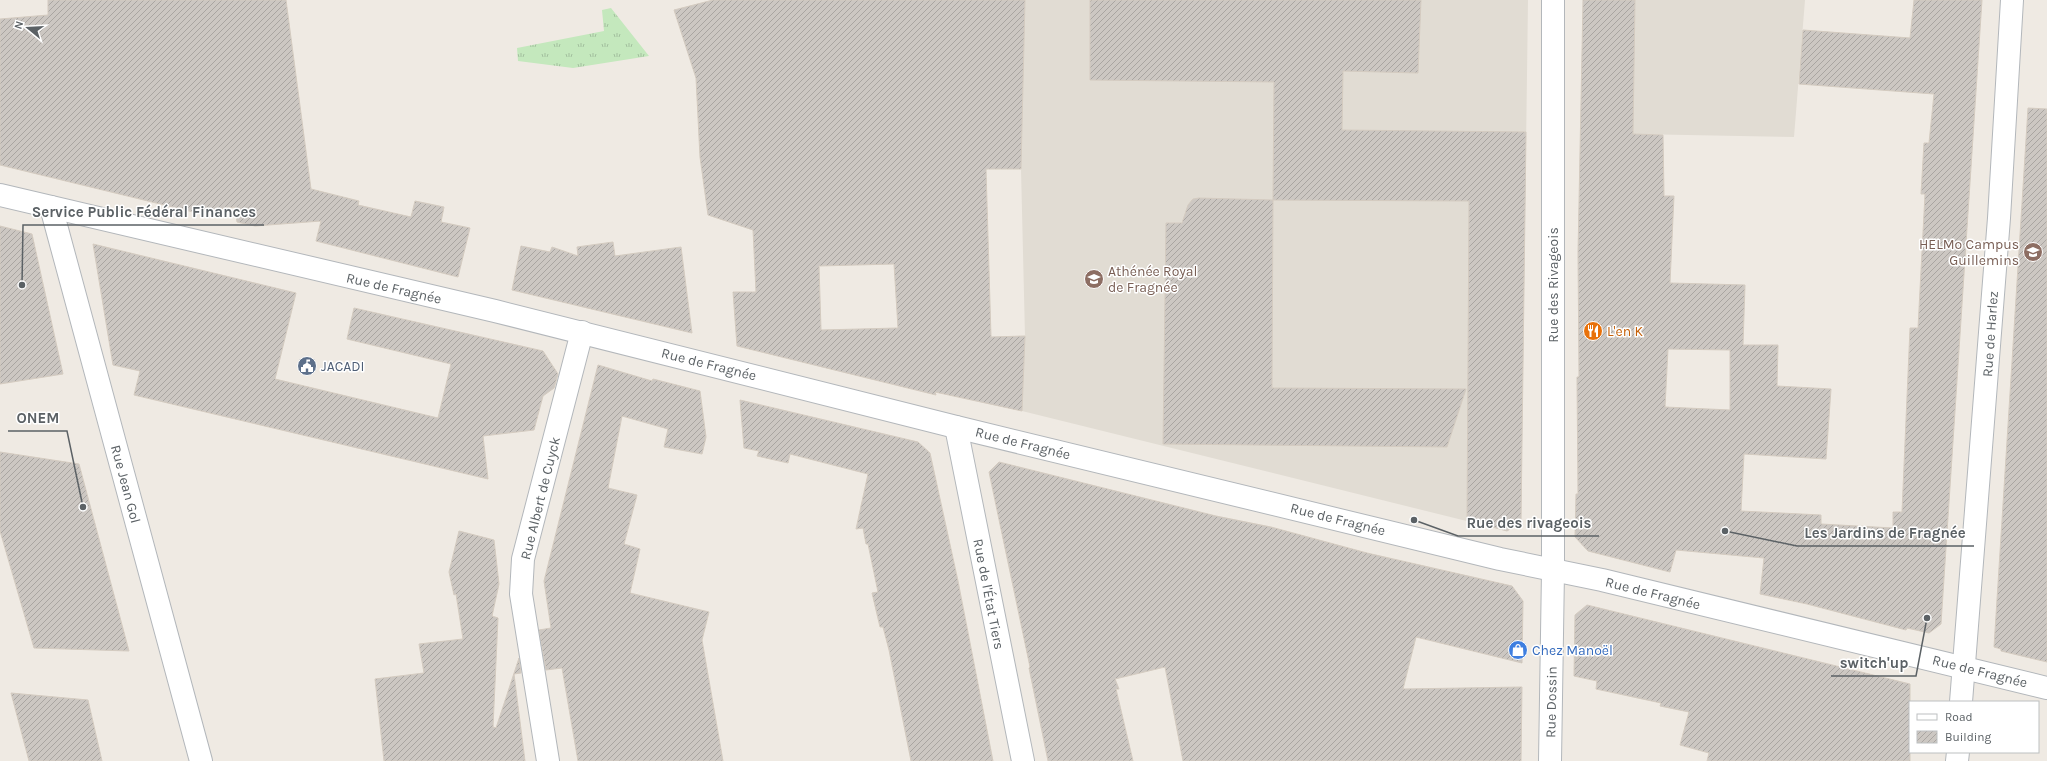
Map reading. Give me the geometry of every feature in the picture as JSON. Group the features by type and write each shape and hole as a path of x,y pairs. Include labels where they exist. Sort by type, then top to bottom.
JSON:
{"street":[{"name":"Rue des Rivageois","path":"1553,0 1553,571"},
{"name":"Rue de Harlez","path":"1961,701 1999,218 2012,0"},
{"name":"Rue de Fragnée","path":"0,195 582,332 956,427 2047,688"},
{"name":"Rue Jean Gol","path":"51,207 201,761"},
{"name":"Rue Albert de Cuyck","path":"548,761 521,594 523,559 582,332"},
{"name":"Rue de l'État Tiers","path":"956,427 1023,761"},
{"name":"Rue Dossin","path":"1550,761 1553,571"}],"shaded area":[{"path":"1025,0 1528,0 1521,522 1507,531 1022,411 1025,336 1021,169"},
{"path":"1583,0 1805,0 1794,137 1581,133"}],"green space":[{"path":"611,8 649,56 573,68 518,61 517,48 604,31 602,10"}],"building":[{"path":"48,0 286,0 311,189 359,201 358,205 411,217 415,201 444,207 441,222 470,228 458,277 316,241 321,221 255,226 237,222 235,207 193,212 0,165 0,19 48,15"},
{"path":"713,0 1025,0 1021,169 986,169 991,337 1025,336 1022,411 935,392 936,395 737,346 733,292 756,292 753,230 708,215 700,157 696,78 674,10","holes":["894,264 898,328 821,330 819,266"]},
{"path":"1090,0 1421,0 1418,73 1343,71 1342,130 1526,132 1521,522 1507,531 1467,520 1469,201 1273,200 1274,82 1090,80"},
{"path":"1583,0 1635,0 1633,134 1663,135 1664,196 1674,196 1670,283 1745,285 1743,345 1778,345 1777,386 1831,389 1826,459 1744,454 1741,511 1821,515 1821,524 1893,528 1893,512 1902,512 1910,328 1918,328 1925,194 1921,194 1924,143 1929,143 1934,94 1799,84 1803,30 1910,38 1914,0 1982,0 1941,624 1929,633 1907,628 1906,630 1807,604 1760,594 1764,558 1676,550 1670,572 1588,551 1575,537 1576,494 1578,494 1578,253","holes":["1668,349 1730,350 1730,410 1665,407"]},
{"path":"2028,108 2047,109 2047,662 2001,651 2001,649 1994,647"},
{"path":"1193,199 1273,200 1272,388 1466,389 1447,447 1163,444 1166,223 1182,223 1188,205"},
{"path":"0,226 32,234 63,374 0,384"},
{"path":"613,242 615,256 681,247 692,333 512,290 521,246 550,252 552,247 578,256 577,247"},
{"path":"93,244 296,293 275,379 438,418 451,364 347,339 354,308 543,351 558,374 554,388 543,396 534,430 483,436 488,479 134,395 140,371 113,365"},
{"path":"598,365 652,381 653,379 700,391 706,437 702,454 664,447 668,429 622,416 608,488 637,495 624,544 640,549 630,593 709,612 702,640 723,761 578,761 562,668 546,670 539,630 551,628 544,581"},
{"path":"740,400 918,442 930,453 958,581 993,761 911,761 889,650 883,627 880,627 872,593 878,592 868,544 866,544 863,528 856,529 868,474 790,454 788,463 757,456 759,451 744,448"},
{"path":"0,452 79,464 129,651 34,648 0,531"},
{"path":"999,462 1216,516 1271,527 1367,553 1512,586 1523,601 1522,663 1416,637 1403,689 1522,687 1521,761 1183,761 1165,667 1115,679 1119,689 1116,689 1133,761 1048,761 989,472"},
{"path":"459,531 494,540 499,584 492,616 498,618 493,727 496,728 519,658 521,673 514,674 525,761 384,761 375,679 424,673 419,644 463,639 456,594 454,595 449,572"},
{"path":"1587,605 1910,684 1910,761 1707,761 1709,753 1680,745 1689,712 1660,706 1661,703 1596,689 1597,681 1574,676 1575,615"},
{"path":"11,693 88,700 102,761 29,761"}],"place":[{"name":"HELMo Campus Guillemins","path":"2033,252"},
{"name":"Athénée Royal de Fragnée","path":"1094,279"},
{"name":"Service Public Fédéral Finances","path":"22,285"},
{"name":"L'en K","path":"1593,331"},
{"name":"JACADI","path":"307,366"},
{"name":"ONEM","path":"83,507"},
{"name":"Rue des rivageois","path":"1414,520"},
{"name":"Les Jardins de Fragnée","path":"1725,531"},
{"name":"switch'up","path":"1927,618"},
{"name":"Chez Manoël","path":"1518,650"}]}
